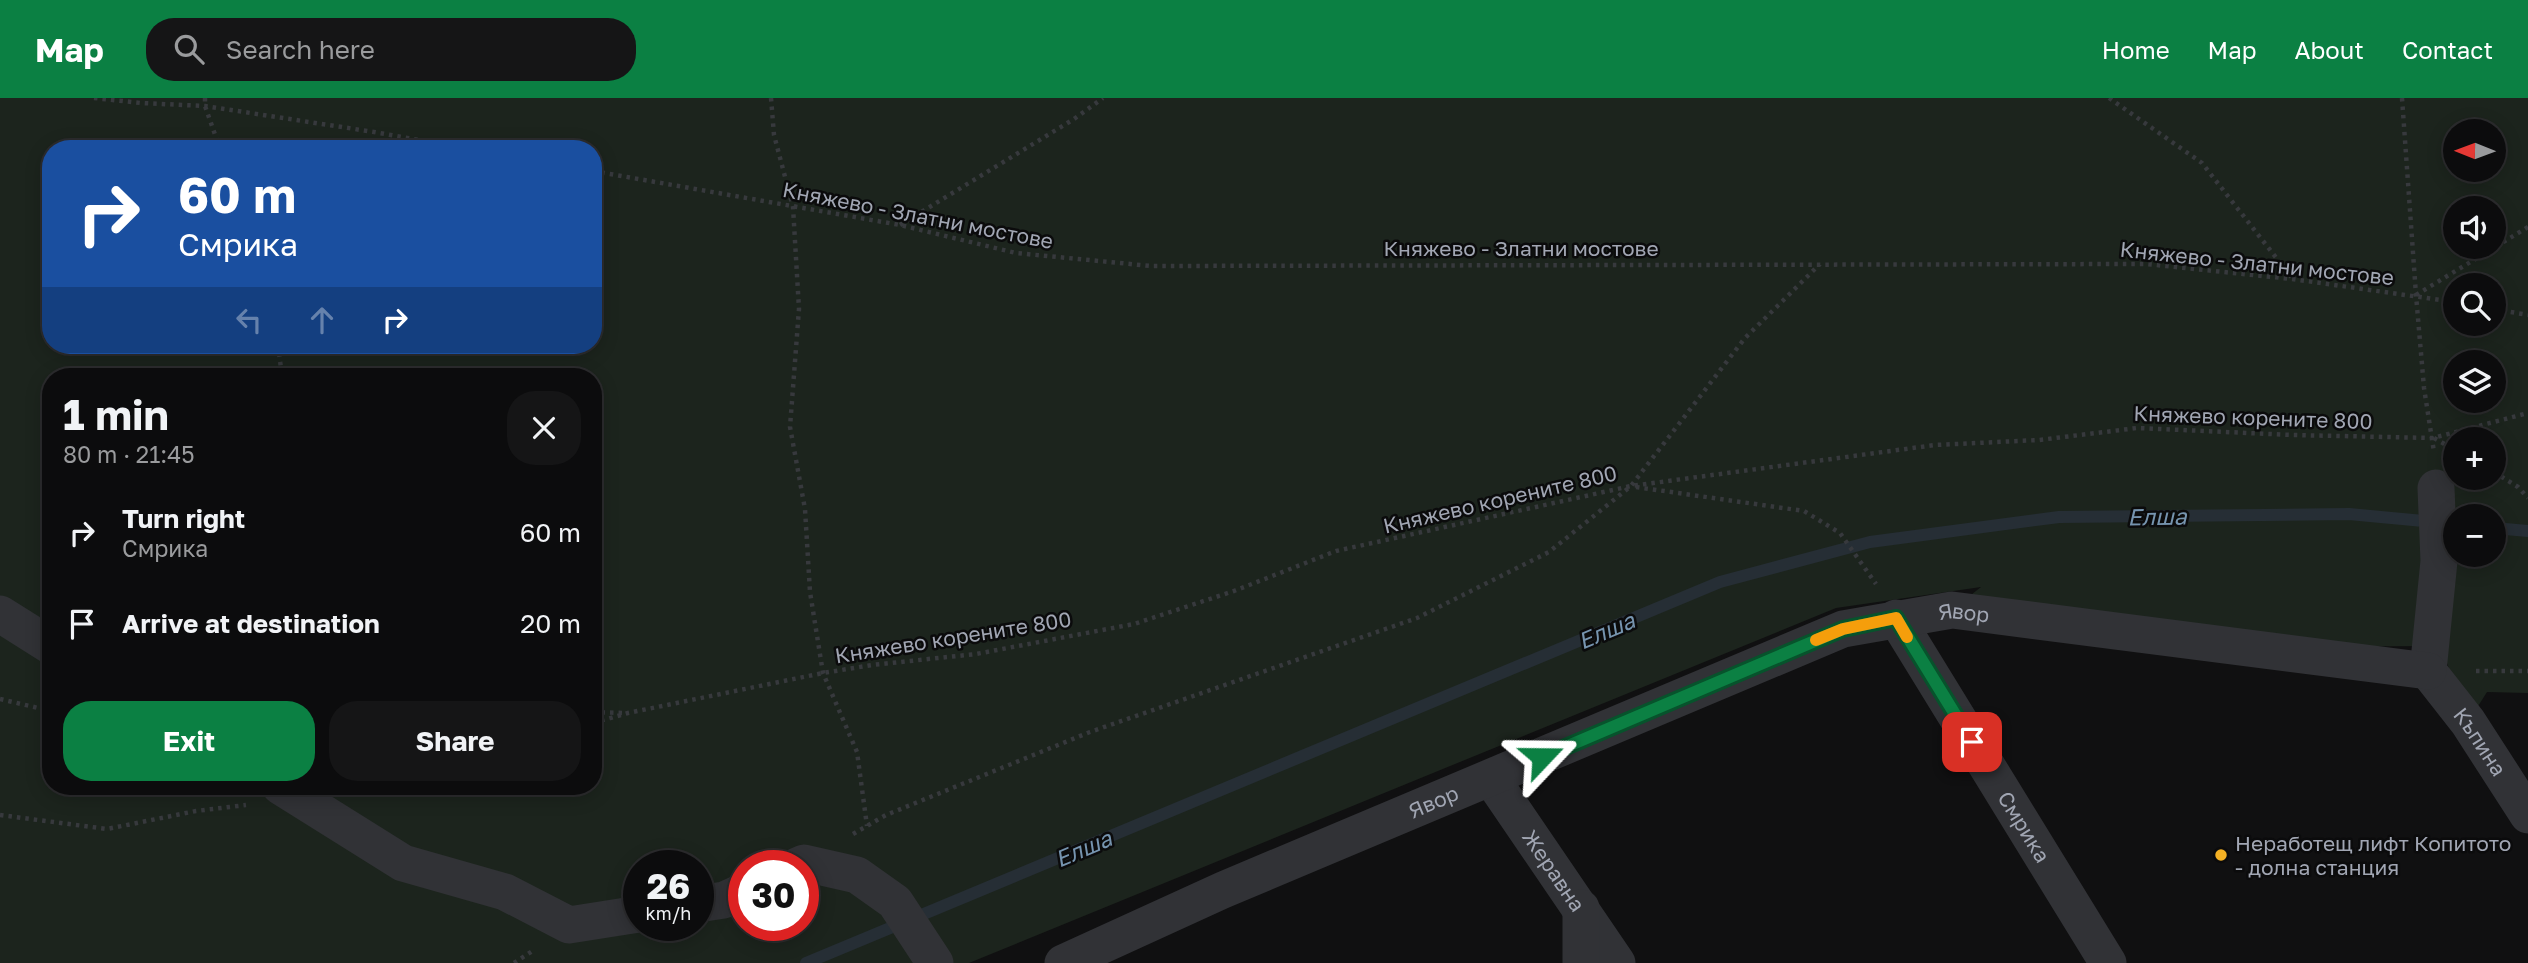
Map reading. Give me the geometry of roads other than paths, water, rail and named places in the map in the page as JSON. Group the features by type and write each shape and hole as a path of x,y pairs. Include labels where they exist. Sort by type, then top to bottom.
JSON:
{"street":[{"path":"2428,671 2439,561 2436,488"},
{"name":"Явор","path":"1062,963 1223,890 1843,629 1952,610 2428,671"},
{"path":"0,614 42,640"},
{"name":"Смрика","path":"1896,618 2108,963"},
{"name":"Къпина","path":"2428,671 2468,722 2528,815"},
{"name":"Жеравна","path":"1491,778 1617,963"},
{"path":"296,795 403,863 505,892 569,925 623,917"},
{"path":"819,868 857,875 895,902 935,962"},
{"path":"1581,908 1581,963"}],"waterway":[{"name":"Елша","path":"806,963 1720,582 1870,542 2059,517 2349,514 2434,522"},
{"name":"Елша","path":"2506,529 2528,531"}],"place":[{"name":"Неработещ лифт Копитото - долна станция","path":"2221,855"}]}
